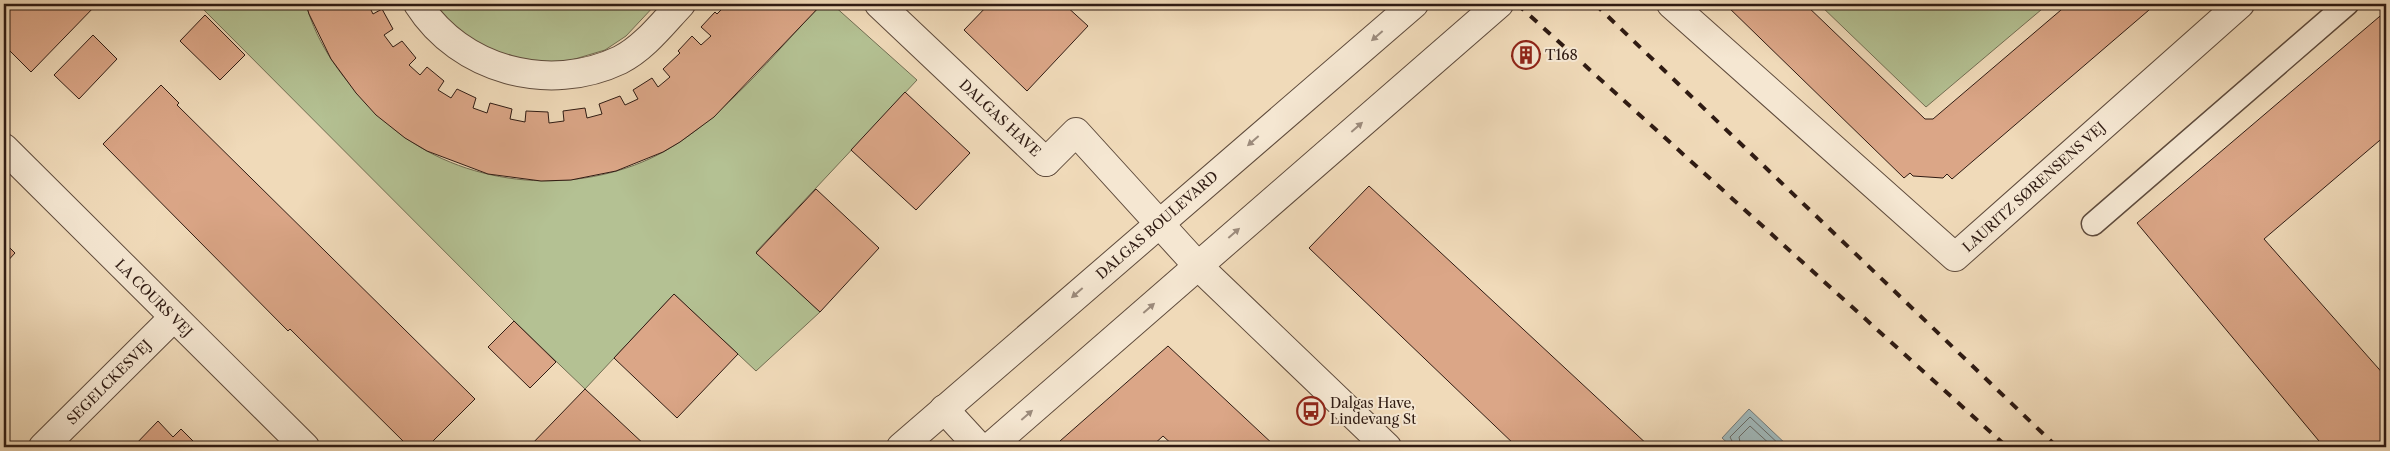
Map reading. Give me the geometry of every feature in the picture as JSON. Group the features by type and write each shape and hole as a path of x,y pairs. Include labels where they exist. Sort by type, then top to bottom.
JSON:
{"street":[{"path":"418,4 436,27 458,47 482,60 511,71 538,75 567,76 620,60 644,43 681,4"},
{"name":"DALGAS HAVE","path":"879,4 1046,162 1076,132 1197,265 1388,447"},
{"name":"DALGAS BOULEVARD","path":"901,447 1414,4"},
{"path":"990,447 1499,4"},
{"name":"LAURITZ SØRENSENS VEJ","path":"1671,4 1955,257 2240,4"},
{"name":"LA COURS VEJ","path":"4,148 305,447"},
{"name":"SEGELCKESVEJ","path":"43,447 174,317"},
{"path":"944,409 979,447"}],"lane":[{"path":"2093,224 2347,4"}],"green space":[{"path":"198,4 306,4 324,48 342,75 390,125 402,135 435,155 467,168 500,177 568,180 602,175 634,165 665,151 687,137 729,102 822,4 832,4 917,80 756,252 820,312 756,371 674,294 585,389 514,321"},
{"path":"428,4 656,4 626,36 605,50 558,64 533,64 483,51"},
{"path":"1819,4 2048,4 1926,107"}],"water":[{"path":"1749,409 1789,447 1732,447 1722,438"}],"building":[{"path":"4,4 97,4 31,72 4,45"},
{"path":"306,4 368,4 373,14 382,9 393,29 384,35 393,47 402,41 416,58 409,65 420,75 427,67 444,81 438,90 451,98 457,89 476,98 473,108 487,113 490,103 512,109 510,119 525,122 526,111 548,112 549,123 564,121 563,111 585,108 587,118 602,114 599,104 620,96 625,105 638,99 633,90 652,78 658,87 670,77 663,69 680,53 678,51 692,36 701,45 711,36 701,27 715,12 717,14 727,4 822,4 714,117 680,142 663,152 616,171 571,180 541,181 488,174 427,151 405,138 376,115 356,93 331,59"},
{"path":"989,4 1064,4 1088,26 1027,91 964,30"},
{"path":"1725,4 1805,4 1925,119 1933,119 2068,4 2156,4 1952,179 1947,174 1943,178 1913,176 1910,173 1904,178"},
{"path":"2386,11 2386,135 2264,239 2386,377 2386,447 2324,447 2137,223"},
{"path":"205,15 245,55 220,80 180,41"},
{"path":"93,35 117,59 79,99 54,75"},
{"name":"T168","path":"1526,40 1541,54 1525,69 1511,56"},
{"path":"161,85 179,103 177,105 475,399 427,447 409,447 290,329 288,331 103,144"},
{"path":"905,92 970,153 916,210 851,150"},
{"path":"1369,186 1650,447 1517,447 1309,248"},
{"path":"816,189 879,248 820,312 756,253"},
{"path":"4,242 15,253 4,265"},
{"path":"674,294 738,354 677,418 614,358"},
{"path":"514,321 556,362 530,388 488,347"},
{"path":"1168,346 1276,447 1175,447 1163,436 1151,447 1065,447 1060,441"},
{"path":"585,389 647,447 529,447"},
{"path":"158,421 173,437 181,429 199,447 133,447"}],"railway":[{"path":"1517,4 2007,447"},
{"path":"1595,4 2057,447"}],"place":[{"name":"T168","path":"1526,55"},
{"name":"Dalgas Have, Lindevang St","path":"1311,411"}]}
